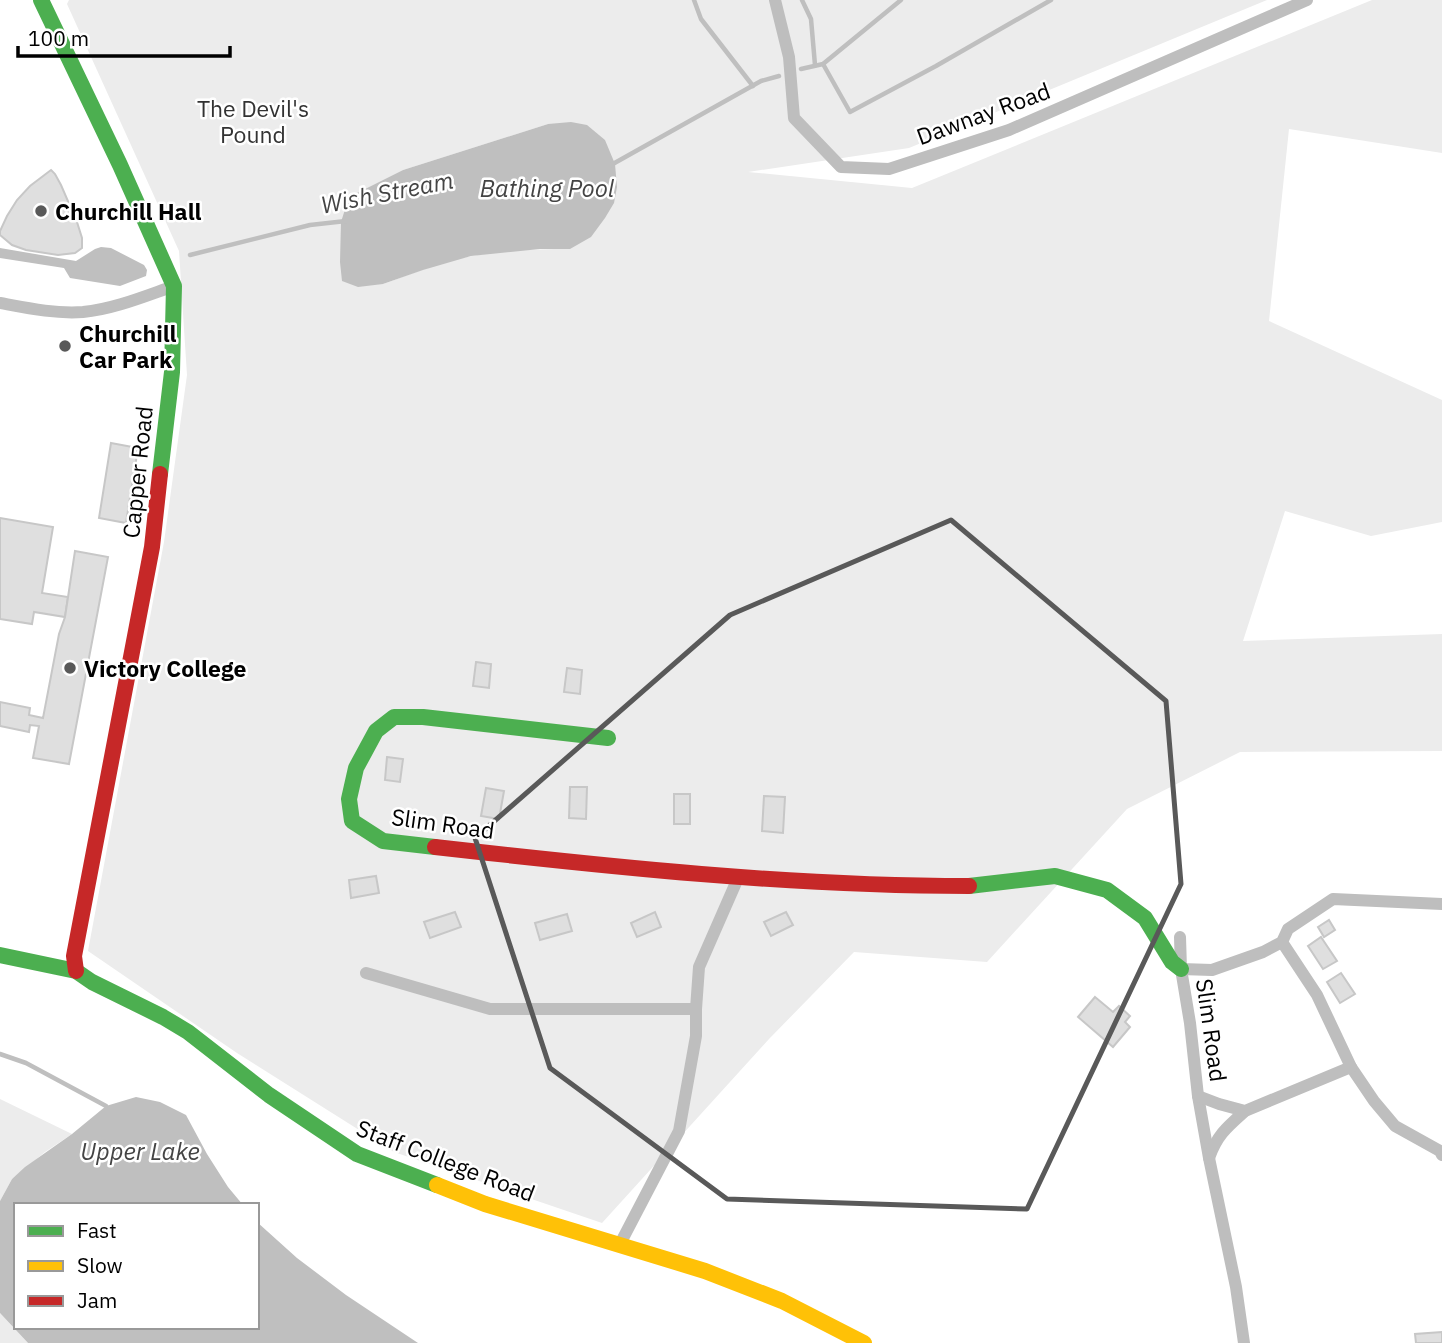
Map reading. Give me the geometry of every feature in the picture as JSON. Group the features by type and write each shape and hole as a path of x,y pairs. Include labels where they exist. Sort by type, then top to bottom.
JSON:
{"street":[{"name":"Capper Road","path":"41,0 174,286 172,372 152,547 74,956 76,971"},
{"name":"Dawnay Road","path":"775,0 789,57 794,118 841,167 889,169 1009,130 1307,0"},
{"path":"0,303 50,311 84,312 138,299 174,286"},
{"name":"Slim Road","path":"608,738 424,717 394,717 376,731 356,768 349,799 352,821 383,841 738,878 888,886 974,886 1055,876 1107,890 1144,918 1172,962 1181,969 1209,1158"},
{"path":"620,1244 678,1131 696,1036 699,967 738,878"},
{"path":"1180,937 1181,969 1212,970 1263,953 1282,942 1288,929 1333,899 1442,904"},
{"path":"1282,942 1317,995 1351,1067 1374,1101 1395,1126 1442,1155"},
{"name":"Staff College Road","path":"0,955 76,971 92,982 163,1017 188,1032 269,1095 357,1154 485,1205 705,1270 782,1301 864,1343"},
{"path":"366,973 490,1009 696,1009"},
{"path":"1244,1343 1236,1287 1209,1158 1214,1143 1245,1111 1351,1067"},
{"path":"1199,1096 1245,1111"}],"highlighted area":[{"path":"951,520 1166,701 1181,884 1027,1209 727,1199 550,1068 475,838 730,615"}],"green space":[{"name":"The Devil's Pound","path":"69,0 1267,0 909,148 748,172 912,188 1372,0 1442,0 1442,153 1289,129 1269,321 1442,400 1442,522 1371,536 1285,511 1243,641 1442,634 1442,751 1240,752 1127,809 987,962 854,952 769,1039 602,1223 394,1152 237,1053 88,951 164,542 187,375 179,251 67,4","holes":["548,124 570,249 508,251 461,258 383,284 349,197 403,170"]},
{"path":"0,1099 72,1134 12,1179 0,1201"},
{"path":"0,1313 28,1343 0,1343"}],"water":[{"name":"Bathing Pool","path":"571,122 587,125 605,140 615,164 617,187 614,203 591,237 570,249 540,249 471,256 383,284 358,287 342,281 341,222 349,197 403,170 548,124"},
{"path":"101,247 111,248 144,265 146,276 120,286 70,278 64,268 0,258 0,248 76,261"},
{"name":"Upper Lake","path":"136,1097 160,1102 186,1115 207,1154 241,1203 14,1203 14,1328 0,1313 0,1201 12,1179 25,1167 106,1106"},
{"name":"Upper Lake","path":"259,1224 297,1258 346,1295 418,1343 28,1343 15,1329 259,1329"}],"building":[{"name":"Churchill Hall","path":"51,170 61,185 82,238 82,248 75,253 58,255 26,250 12,245 0,235 17,200"},
{"path":"111,443 138,448 126,523 99,518"},
{"path":"0,518 53,527 42,593 68,597 65,617 34,612 32,624 0,619"},
{"name":"Victory College","path":"75,551 108,557 69,764 33,758 39,726 30,725 29,732 0,726 0,702 30,708 29,715 43,718 59,634 65,617"},
{"path":"476,662 491,664 489,688 473,686"},
{"path":"567,668 582,670 580,694 564,692"},
{"path":"387,757 403,759 400,782 385,780"},
{"path":"570,787 587,787 586,819 569,818"},
{"path":"486,788 504,791 499,819 481,816"},
{"path":"674,794 690,794 690,824 674,824"},
{"path":"764,796 785,797 783,833 762,831"},
{"path":"376,876 379,893 351,898 349,880"},
{"path":"455,912 461,927 430,938 424,922"},
{"path":"655,912 661,927 637,937 631,923"},
{"path":"786,912 793,925 771,936 764,922"},
{"path":"567,914 572,931 540,940 535,923"},
{"path":"1329,920 1335,930 1324,937 1318,927"},
{"path":"1321,937 1337,961 1323,969 1308,946"},
{"path":"1341,973 1355,994 1340,1003 1327,982"},
{"path":"1095,997 1113,1012 1119,1006 1130,1016 1125,1022 1130,1027 1113,1047 1078,1017"},
{"path":"1442,1332 1442,1343 1416,1343 1415,1334"}],"waterway":[{"path":"694,0 701,19 753,86"},
{"path":"802,0 811,19 815,65"},
{"path":"801,69 823,64 901,0"},
{"name":"Wish Stream","path":"823,64 850,112 1051,0"},
{"name":"Wish Stream","path":"611,165 761,81 779,76"},
{"name":"Wish Stream","path":"190,255 310,225 346,221"},
{"path":"0,1054 26,1063 106,1106"}],"traffic: fast":[{"path":"41,0 174,286 172,372 160,474"},
{"path":"435,847 383,841 352,821 349,799 356,768 376,731 394,717 423,717 608,738"},
{"path":"969,886 1055,876 1107,890 1145,918 1172,962 1181,969"},
{"path":"0,955 76,971 188,1032 269,1095 357,1154 437,1185"}],"traffic: slow":[{"path":"437,1185 485,1204 705,1271 782,1301 864,1343"}],"traffic: jam":[{"path":"76,971 74,956 152,547 160,474"},
{"path":"435,847 768,879 969,886"}],"place":[{"name":"Churchill Hall","path":"41,211"},
{"name":"Churchill Car Park","path":"65,346"},
{"name":"Victory College","path":"70,668"}]}
